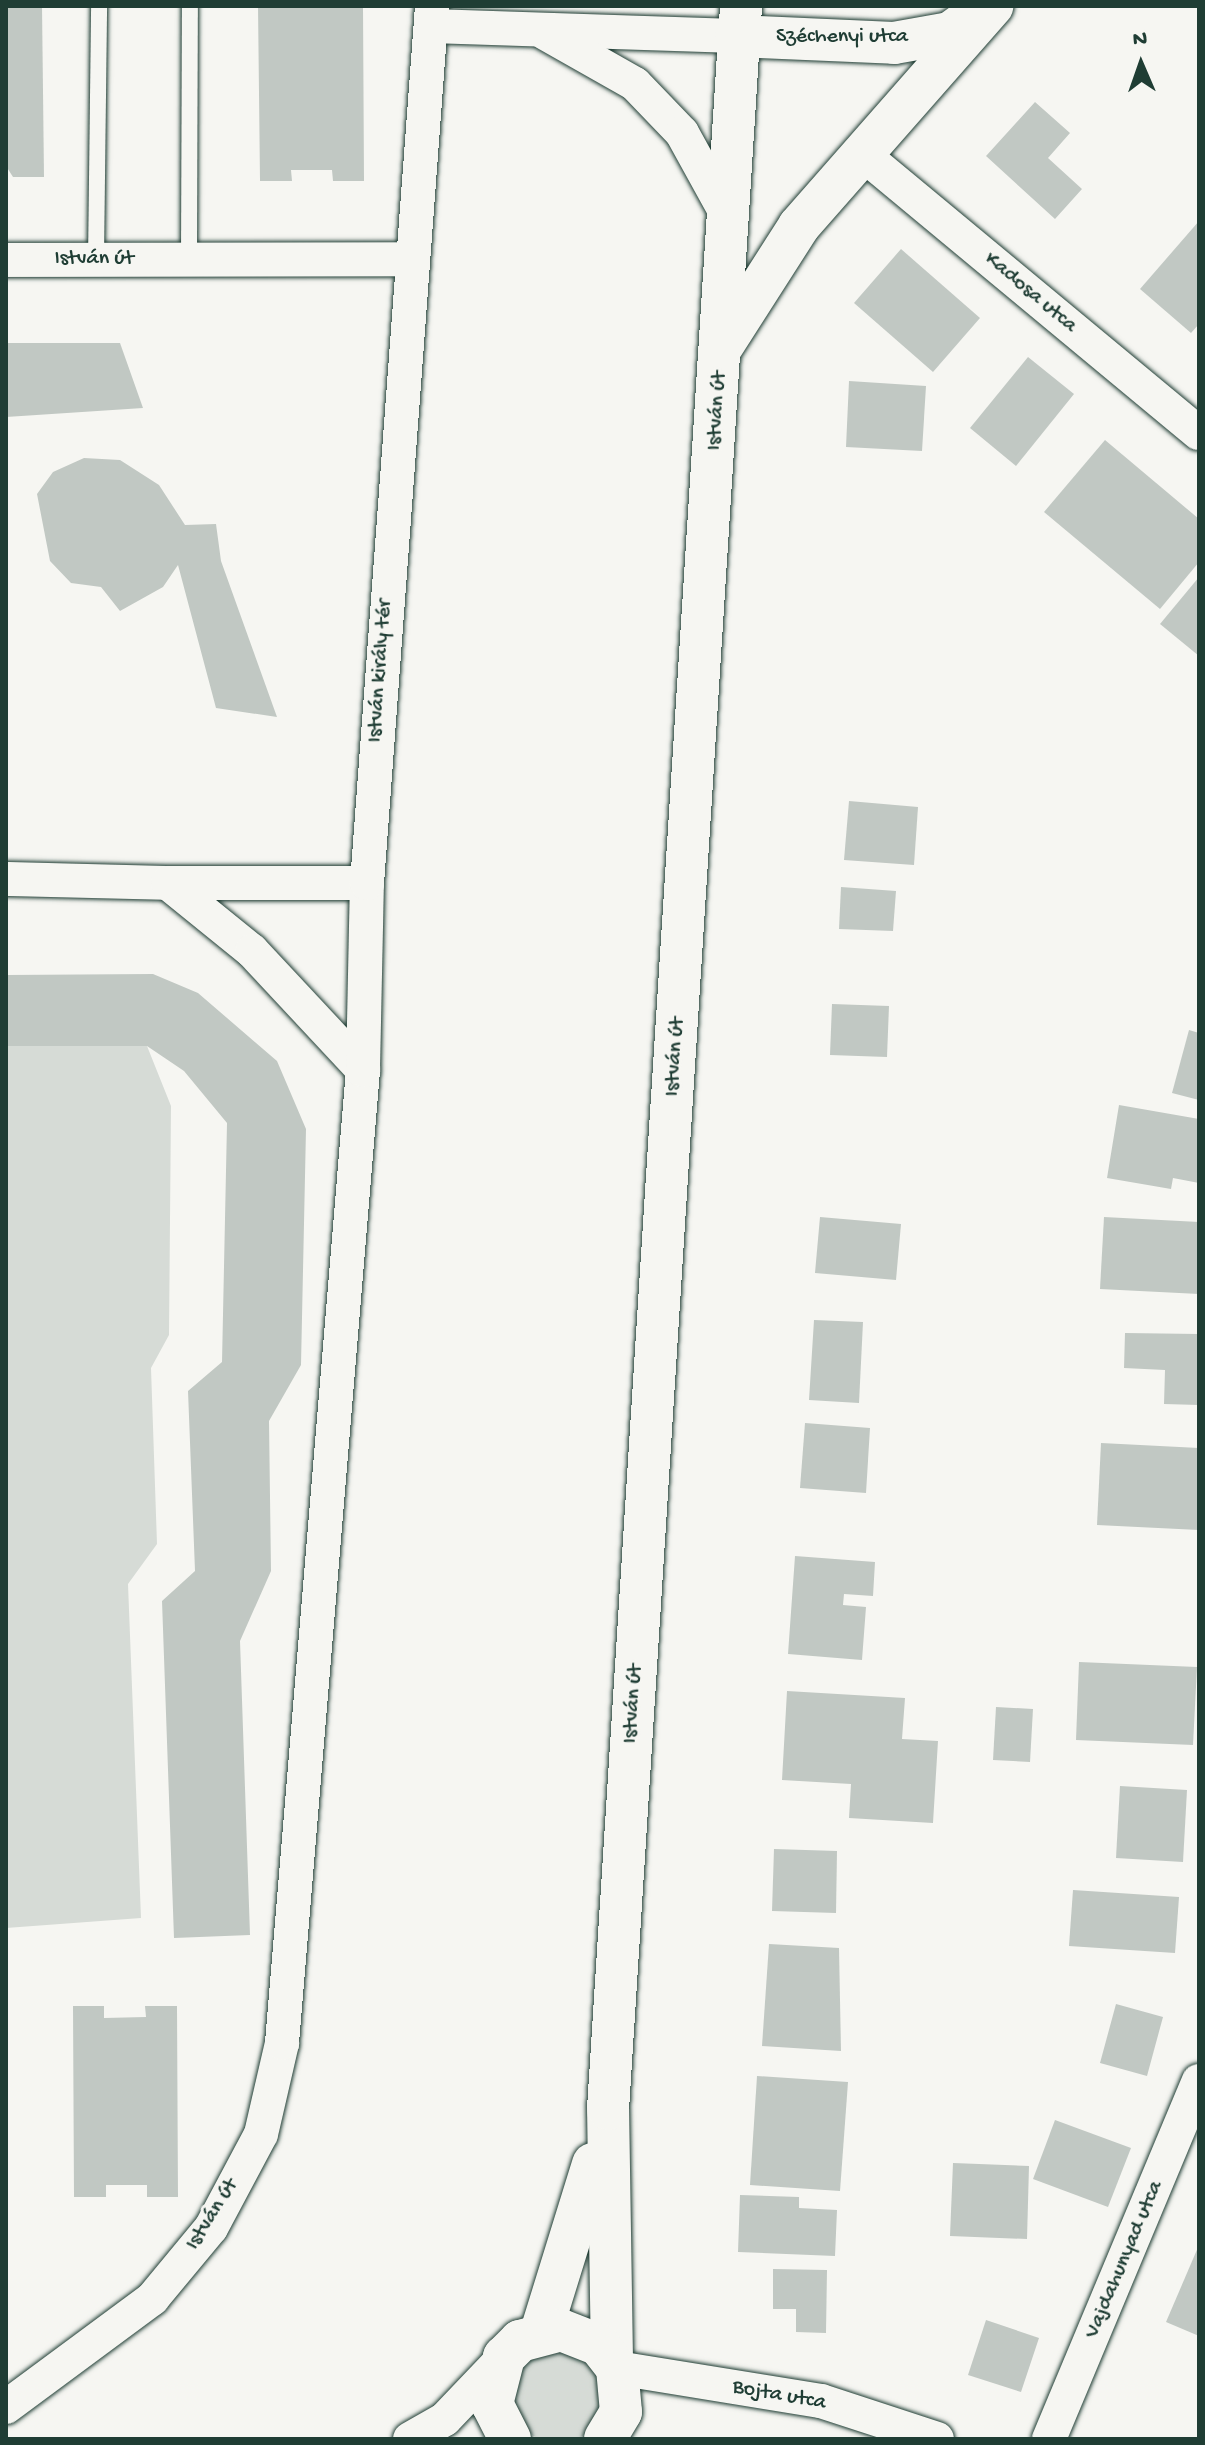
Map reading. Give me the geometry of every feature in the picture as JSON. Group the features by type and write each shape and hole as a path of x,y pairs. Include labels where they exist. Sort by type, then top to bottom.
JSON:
{"street":[{"name":"Széchenyi utca","path":"738,21 894,43 950,33 990,6"},
{"path":"723,346 799,226 860,152 990,6"},
{"path":"408,259 432,16 538,29 738,21"},
{"name":"István út","path":"605,2439 621,2412 615,2364 608,2109 723,346 725,211 738,21"},
{"path":"538,29 635,84 682,133 725,211"},
{"name":"Kadosa utca","path":"860,152 1199,433"},
{"name":"István út","path":"6,260 408,259"},
{"name":"István király tér","path":"367,883 408,259"},
{"path":"6,879 367,883"},
{"path":"168,883 252,951 363,1070"},
{"name":"István út","path":"6,2407 36,2391 152,2299 211,2228 261,2134 282,2043 363,1070 367,883"},
{"name":"Vajdahunyad utca","path":"1049,2439 1199,2081"},
{"name":"István út","path":"541,2332 608,2109"},
{"path":"410,2439 445,2419 504,2357 541,2332 581,2334 615,2364"},
{"path":"504,2357 492,2404 510,2439"},
{"name":"Bojta utca","path":"615,2364 821,2401 937,2439"}],"lane":[{"path":"96,260 99,6"},
{"path":"189,260 190,6"}],"shaded area":[{"path":"6,1046 147,1046 171,1106 169,1335 151,1368 157,1544 128,1584 141,1918 6,1928"},
{"path":"558,2351 584,2359 596,2371 604,2397 596,2423 584,2435 558,2443 532,2435 520,2423 512,2397 520,2371 532,2359"}],"building":[{"path":"6,6 42,6 44,177 13,177 6,166"},
{"path":"258,6 363,6 364,181 333,181 332,170 291,170 292,181 260,181"},
{"path":"1035,102 1070,133 1048,158 1082,189 1055,219 986,156"},
{"path":"1199,221 1199,324 1191,333 1140,289"},
{"path":"901,249 980,318 933,372 854,303"},
{"path":"6,343 120,343 143,408 6,417"},
{"path":"1028,357 1074,394 1016,466 970,428"},
{"path":"849,381 926,386 922,451 846,447"},
{"path":"1105,440 1199,519 1199,562 1160,609 1044,512"},
{"path":"84,458 120,460 159,485 185,525 216,524 221,561 277,717 216,708 178,565 163,587 120,611 101,587 71,583 50,561 37,494 53,472"},
{"path":"1199,577 1199,656 1160,624"},
{"path":"849,801 918,807 914,865 844,860"},
{"path":"841,887 896,891 893,931 839,929"},
{"path":"153,974 198,993 277,1061 306,1129 301,1365 269,1421 271,1571 240,1641 250,1935 174,1938 162,1601 195,1571 188,1391 222,1362 227,1123 184,1071 147,1046 6,1046 6,975"},
{"path":"832,1004 889,1006 887,1057 830,1055"},
{"path":"1189,1030 1199,1033 1199,1100 1172,1093"},
{"path":"1119,1105 1199,1119 1199,1183 1173,1178 1171,1189 1107,1178"},
{"path":"820,1217 901,1224 896,1280 815,1273"},
{"path":"1104,1217 1199,1222 1199,1294 1100,1289"},
{"path":"814,1320 863,1322 859,1403 809,1400"},
{"path":"1125,1333 1199,1334 1199,1405 1164,1404 1165,1370 1124,1368"},
{"path":"805,1423 870,1428 866,1493 800,1488"},
{"path":"1101,1443 1199,1448 1199,1530 1097,1525"},
{"path":"795,1556 875,1562 873,1596 844,1594 843,1605 866,1607 862,1660 788,1654"},
{"path":"1079,1662 1197,1667 1193,1745 1076,1740"},
{"path":"787,1691 905,1698 902,1739 938,1741 933,1823 849,1818 851,1784 782,1780"},
{"path":"996,1707 1033,1709 1030,1762 993,1760"},
{"path":"1120,1786 1187,1790 1183,1862 1116,1858"},
{"path":"774,1849 837,1851 836,1913 772,1911"},
{"path":"1073,1890 1179,1897 1175,1953 1069,1946"},
{"path":"769,1944 839,1948 841,2051 762,2046"},
{"path":"1116,2004 1163,2017 1147,2076 1100,2063"},
{"path":"73,2006 104,2006 104,2018 146,2017 145,2006 177,2006 178,2197 147,2197 147,2185 106,2185 106,2197 74,2197"},
{"path":"757,2076 848,2082 840,2191 750,2185"},
{"path":"1055,2120 1131,2148 1108,2207 1033,2179"},
{"path":"953,2163 1029,2166 1027,2239 950,2236"},
{"path":"740,2195 799,2197 799,2208 837,2210 835,2256 738,2252"},
{"path":"1199,2245 1199,2336 1166,2322"},
{"path":"773,2269 827,2270 826,2333 796,2332 796,2309 773,2309"},
{"path":"986,2320 1039,2338 1021,2392 968,2375"}]}
